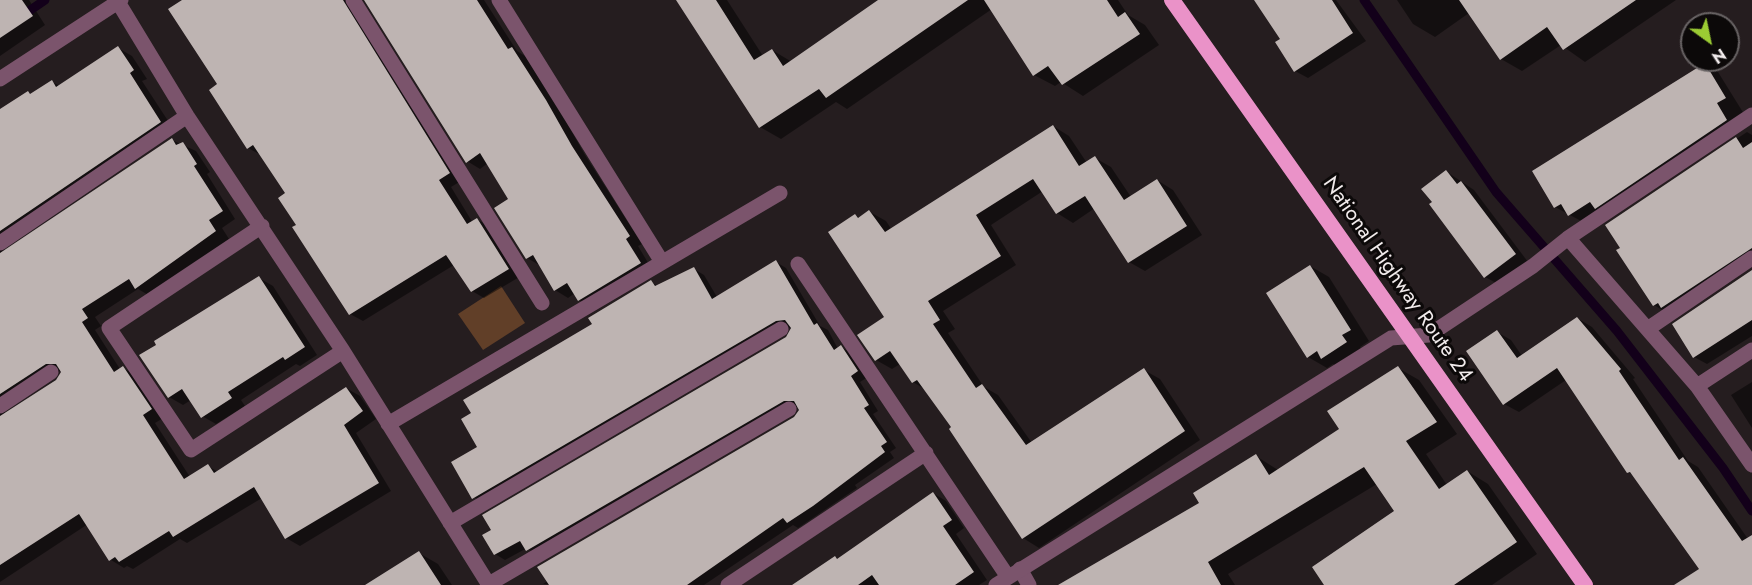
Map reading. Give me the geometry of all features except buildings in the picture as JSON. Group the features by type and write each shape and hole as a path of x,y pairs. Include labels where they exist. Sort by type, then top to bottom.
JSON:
{"highway":[{"name":"National Highway Route 24","path":"1172,0 1585,585"}],"street":[{"path":"353,0 542,303"},
{"path":"499,0 662,262"},
{"path":"0,79 111,3 262,226 489,585 789,409"},
{"path":"1008,577 1391,338 1429,335 1752,115"},
{"path":"0,243 187,116"},
{"path":"388,424 780,193"},
{"path":"262,226 109,328 191,450 343,351"},
{"path":"1563,242 1648,328 1697,386 1752,465"},
{"path":"1648,328 1752,258"},
{"path":"798,264 1008,577 1029,585"},
{"path":"450,523 781,329"},
{"path":"1697,386 1752,350"},
{"path":"0,406 51,372"},
{"path":"728,585 926,453"}],"shaded area":[{"path":"501,286 525,323 483,350 458,314"}],"waterway":[{"path":"0,31 45,0"},
{"path":"1364,0 1496,192 1617,331 1723,468 1752,511"}]}
